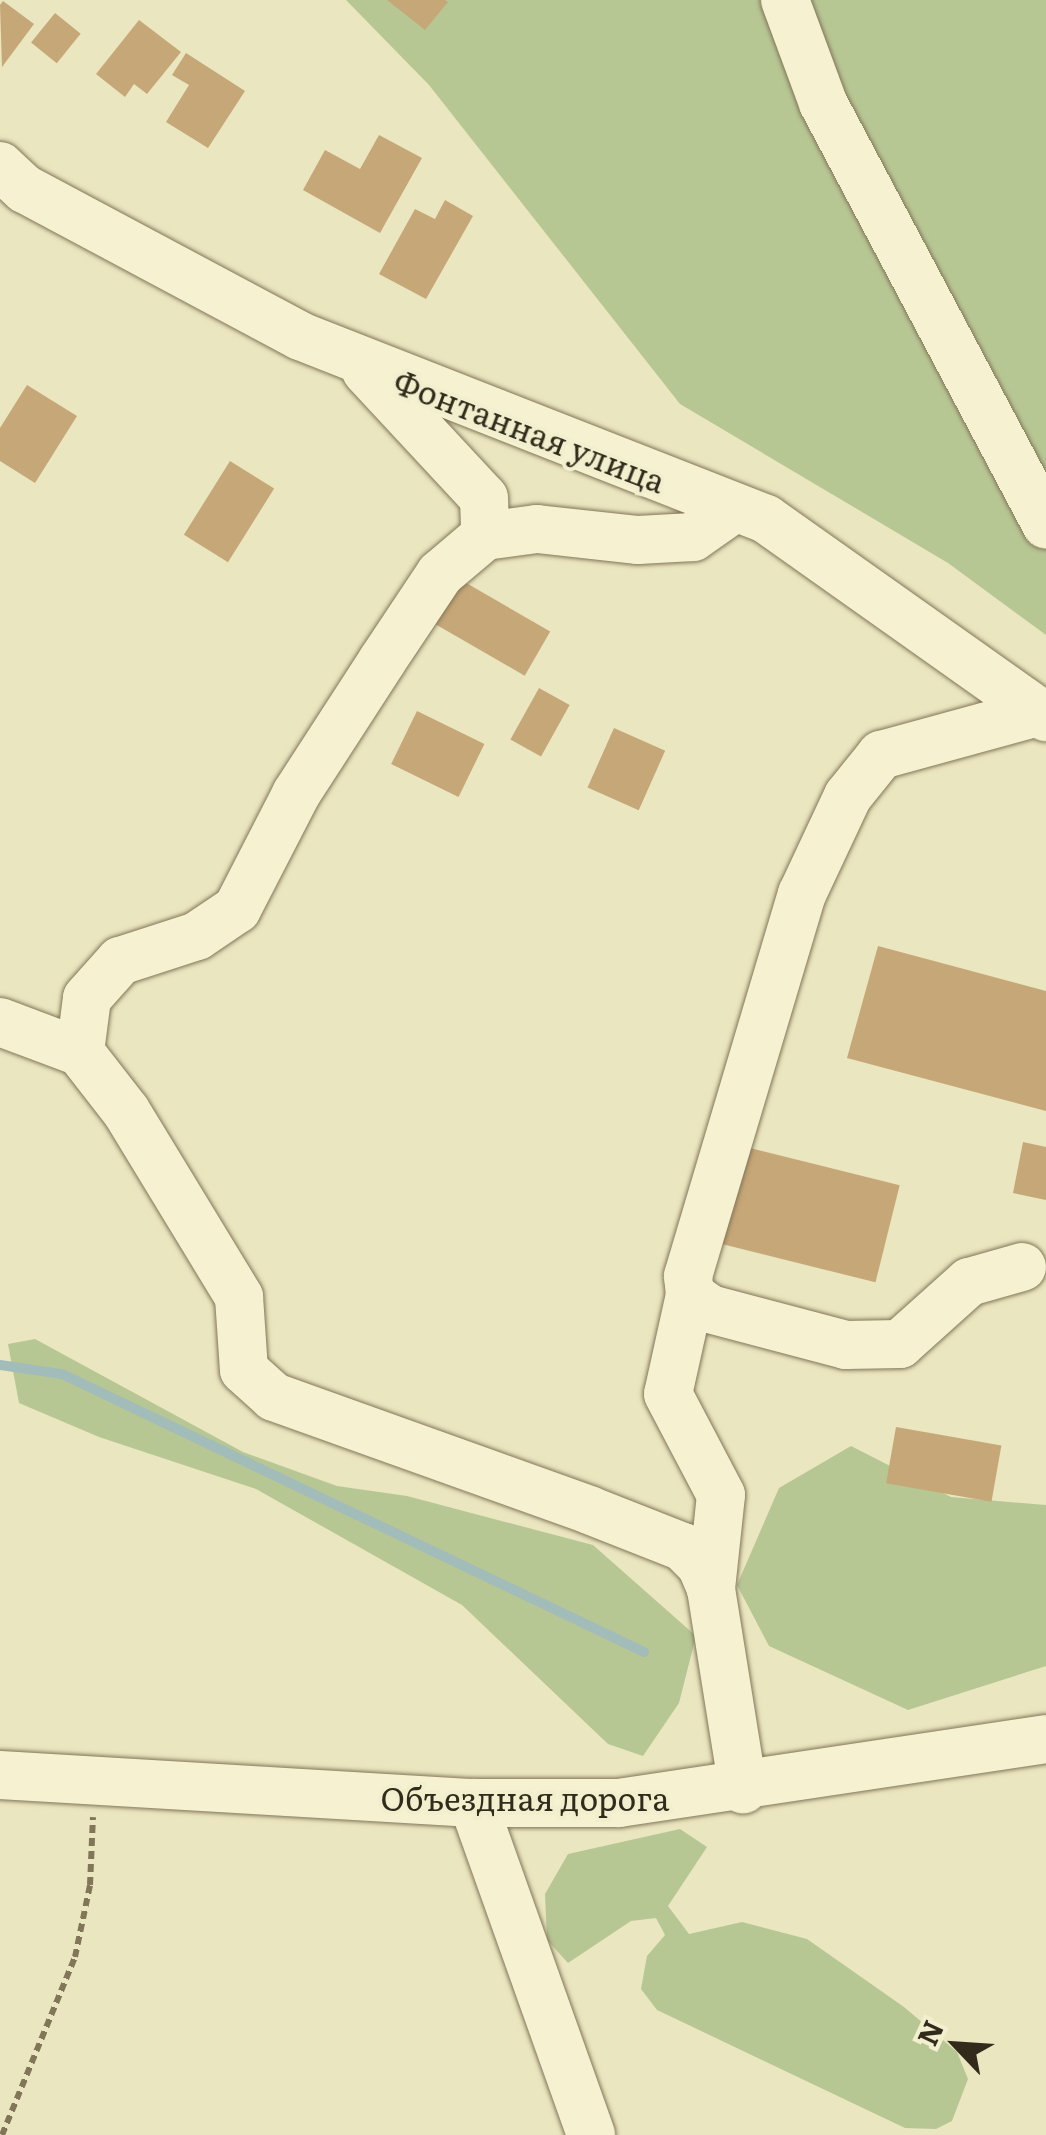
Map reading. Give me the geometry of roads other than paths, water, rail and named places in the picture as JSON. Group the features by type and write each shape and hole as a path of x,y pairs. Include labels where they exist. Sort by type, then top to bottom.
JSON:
{"street":[{"path":"784,0 824,103 1046,526"},
{"name":"Фонтанная улица","path":"0,166 25,189 358,362 766,519 1042,715"},
{"path":"358,362 484,498 485,536"},
{"path":"80,1052 87,998 120,960 198,936 238,910 296,794 440,574 485,536 538,529 638,540 693,538 733,509"},
{"path":"743,1789 711,1589 721,1495 668,1394 690,1295 688,1276 802,894 848,796 881,755 1042,715"},
{"path":"0,1022 80,1052 126,1111 238,1296 244,1370 274,1397 683,1547 711,1589"},
{"path":"690,1295 710,1309 846,1345 900,1344 969,1282 1022,1267"},
{"name":"Объездная дорога","path":"0,1775 95,1785 473,1803 619,1803 743,1789 1046,1738"},
{"path":"473,1803 592,2135"}],"waterway":[{"path":"0,1365 62,1374 644,1652"}]}
